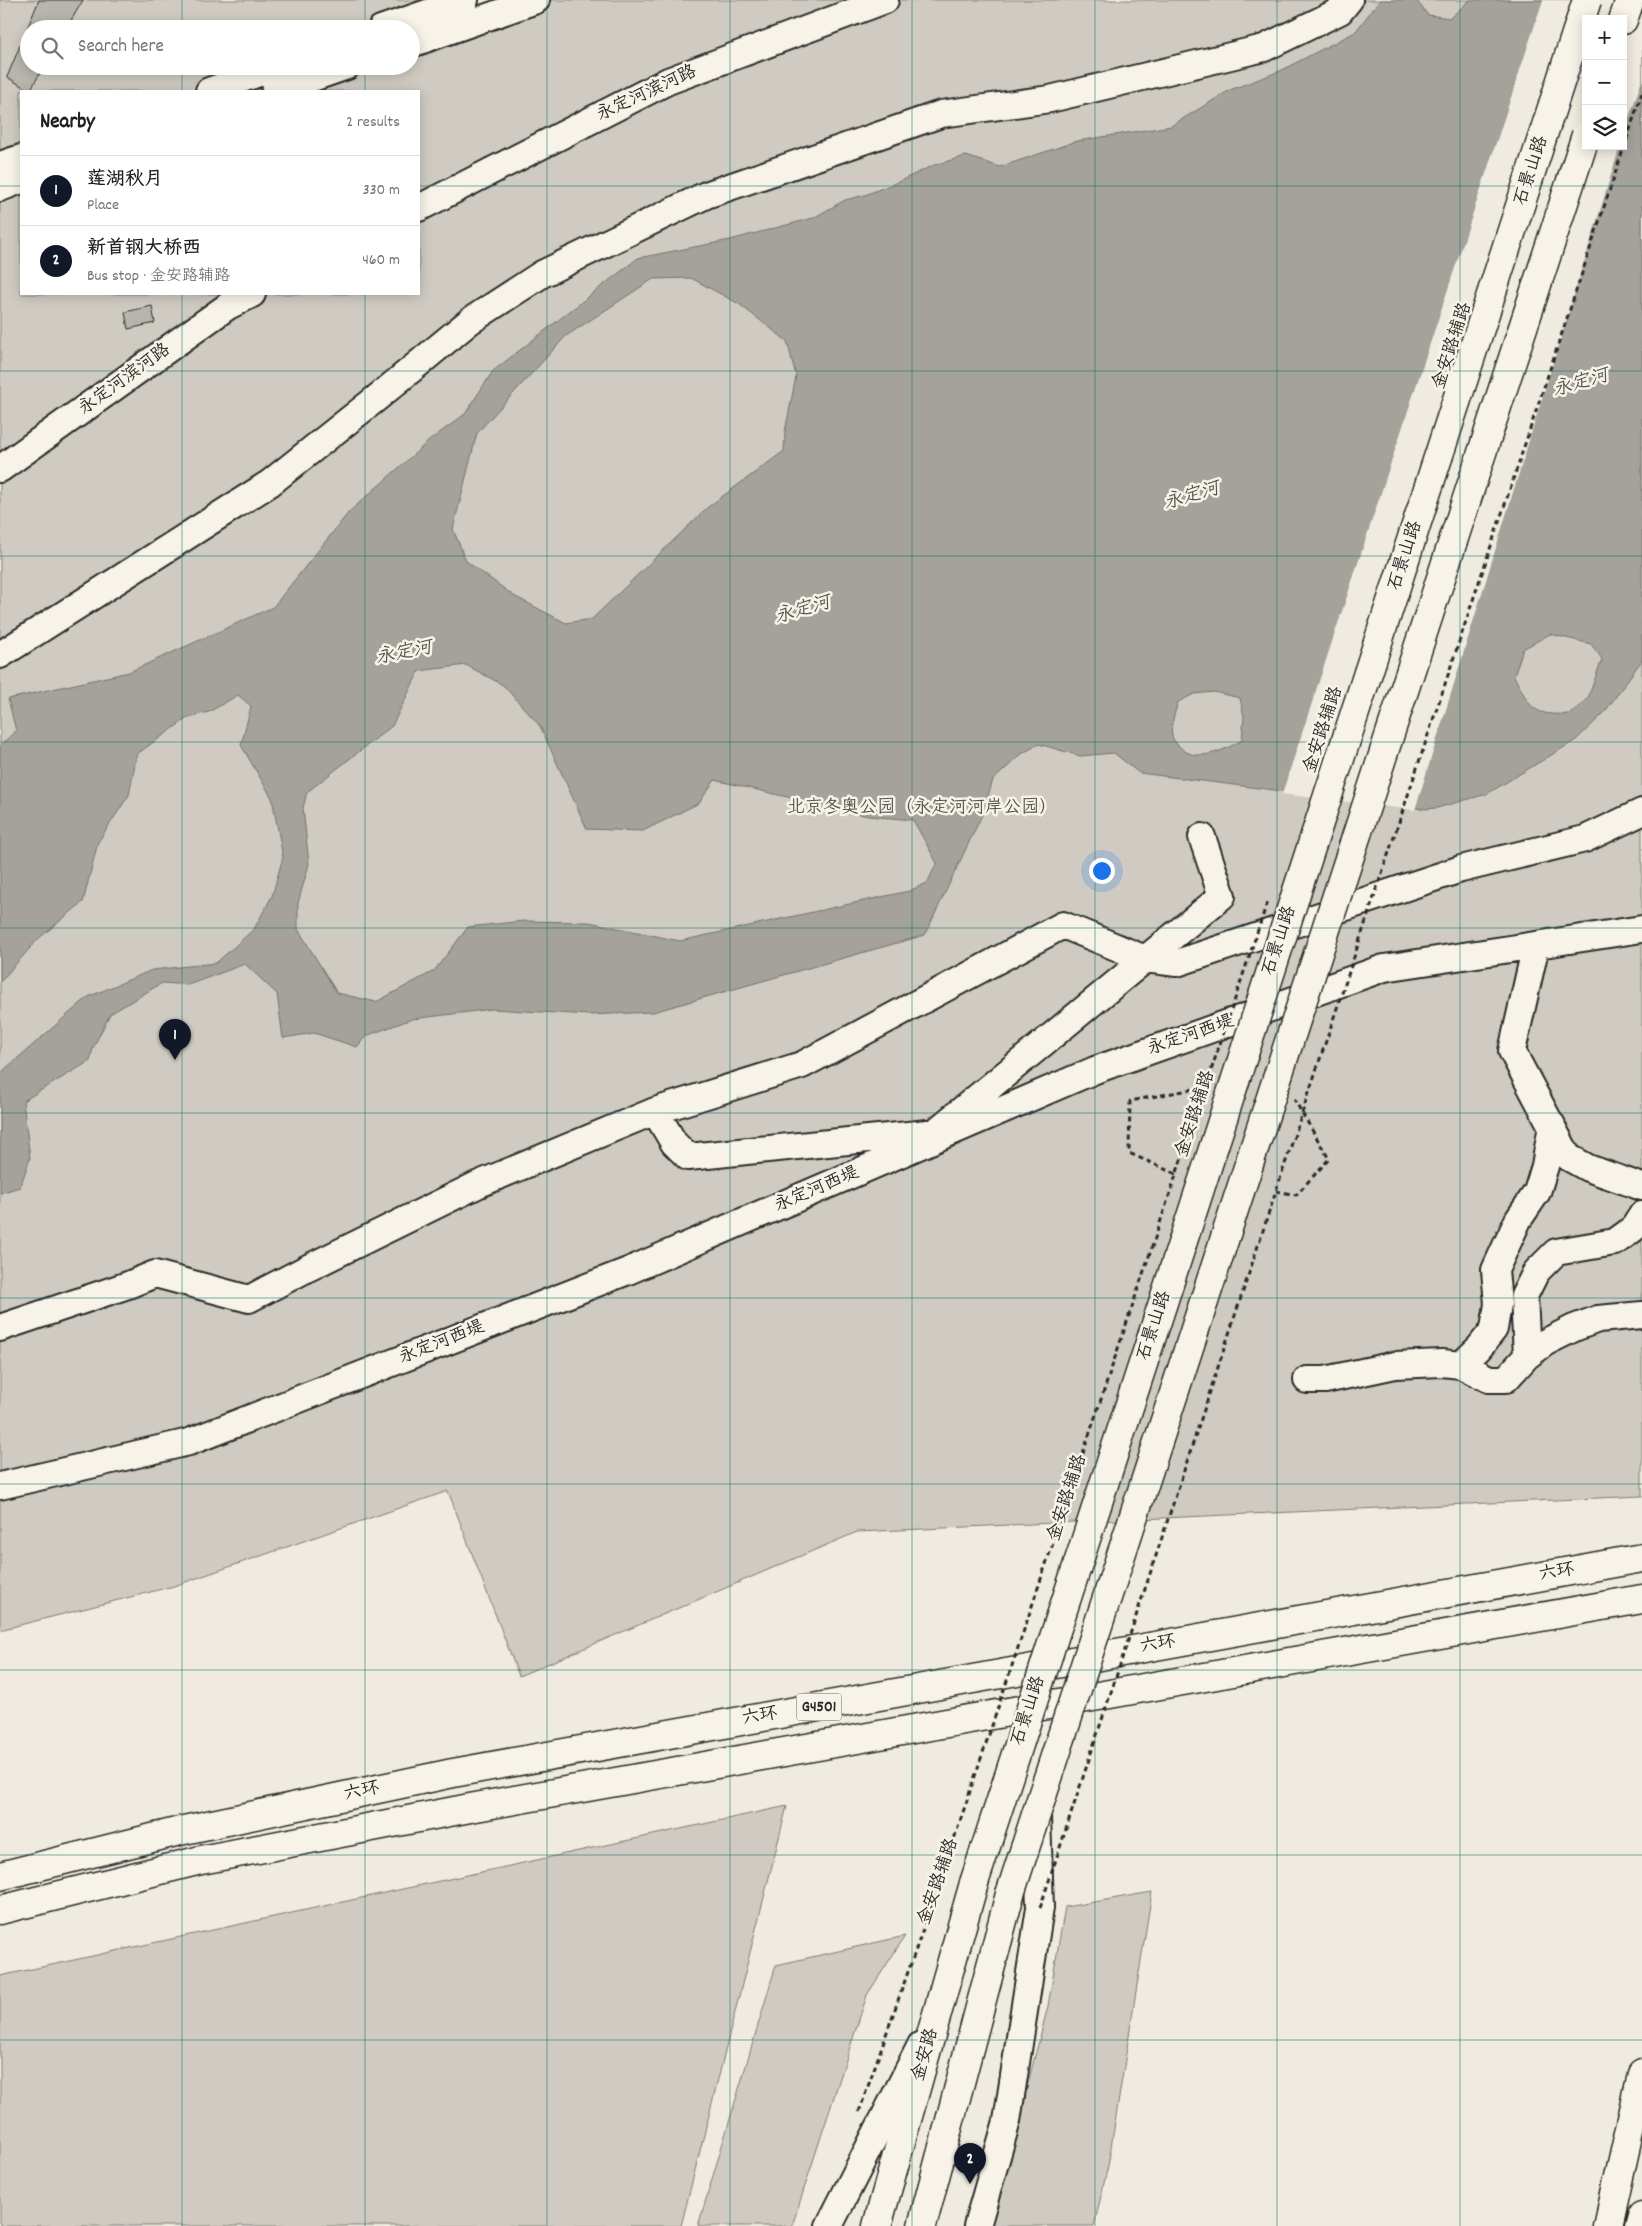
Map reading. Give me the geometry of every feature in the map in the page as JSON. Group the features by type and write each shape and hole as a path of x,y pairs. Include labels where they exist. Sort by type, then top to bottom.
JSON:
{"main road":[{"name":"石景山路","path":"974,1883 1588,0"},
{"path":"1625,15 1630,0"},
{"path":"922,2226 1010,1894 1582,147"},
{"name":"六环","path":"0,1876 184,1830 453,1773 1642,1558"},
{"name":"六环","path":"0,1910 201,1860 470,1808 1642,1599"},
{"name":"金安路","path":"877,2226 974,1883"},
{"path":"1608,2226 1642,2074"},
{"path":"1639,2226 1642,2215"}],"street":[{"path":"396,20 417,7 465,0"},
{"path":"420,41 536,0"},
{"name":"永定河滨河路","path":"420,207 668,81 885,0"},
{"path":"0,655 270,483 378,398 470,321 542,274 706,195 941,114 1050,99 1264,48 1340,11 1349,0"},
{"path":"212,90 253,75"},
{"path":"278,90 320,75"},
{"path":"0,165 20,158"},
{"path":"0,188 20,180"},
{"name":"永定河滨河路","path":"0,469 228,306 250,295"},
{"path":"0,1328 128,1286 155,1274 249,1299 479,1184 654,1110 802,1065 1063,925 1145,959 1177,963 1461,869 1585,839 1642,812"},
{"path":"654,1110 674,1143 688,1157 936,1135 1222,896 1202,837"},
{"name":"永定河西堤","path":"0,1486 188,1442 628,1271 936,1135 1094,1070 1384,968 1642,929"},
{"path":"1536,945 1512,1051 1568,1156 1588,1168 1642,1187"},
{"path":"1461,1365 1479,1348 1494,1329 1498,1304 1495,1270 1518,1220 1537,1192 1545,1166 1552,1125"},
{"path":"1527,1356 1524,1296 1536,1272 1556,1252 1615,1242 1633,1229 1642,1216"},
{"path":"1307,1380 1326,1380 1394,1365 1461,1365 1489,1379 1506,1379 1527,1356 1546,1342 1598,1319 1642,1315"},
{"path":"977,2226 1007,2121 1040,1908 1037,1813"},
{"path":"829,2226 938,2013"}],"path":[{"path":"1040,1908 1276,1191 1642,92"},
{"name":"金安路辅路","path":"859,2114 943,1872 1267,901"},
{"path":"1176,1174 1129,1153 1130,1101 1219,1084"},
{"path":"1276,1191 1296,1195 1329,1159 1290,1091"}],"green space":[{"path":"0,0 475,0 420,21 20,20 20,75 274,75 234,90 20,90 20,164 0,171"},
{"name":"北京冬奥公园（永定河河岸公园）","path":"513,0 1642,0 1642,1496 857,1532 519,1676 448,1491 174,1586 0,1630 0,179 20,172 20,295 420,295 420,90 257,90 299,75 420,75 420,33"},
{"path":"787,1806 681,2226 0,2226 0,1976"},
{"path":"1152,1892 1108,2166 1094,2226 991,2226 1048,2006 1065,1907"},
{"path":"905,1936 867,1995 792,2226 698,2226 776,1965"}],"water":[{"name":"永定河","path":"1380,0 1416,0 1428,15 1450,18 1470,0 1642,0 1642,660 1604,713 1576,740 1487,794 1437,808 1424,809 1139,773 1114,753 1080,756 1039,744 1023,753 993,780 982,815 925,935 653,1012 589,1015 493,1009 412,1019 366,1036 357,1047 314,1033 283,1038 277,994 245,964 188,985 162,983 110,1014 93,1048 90,1061 23,1101 30,1158 20,1187 0,1193 0,1076 4,1070 88,997 152,970 216,963 254,929 272,896 283,857 272,798 241,745 251,706 238,695 209,712 189,717 137,754 129,795 98,842 83,902 38,939 0,982 0,745 16,731 8,699 129,672 273,607 349,512 430,440 465,414 493,371 638,258 730,240 813,218 845,200 865,195 934,165 966,156 1000,167 1077,141 1171,126 1230,90 1280,71 1355,32","holes":["691,278 739,304 787,341 796,376 785,432 784,451 708,507 592,619 566,623 514,596 466,561 453,529 477,433 566,336 653,279","1550,634 1591,644 1602,659 1588,698 1570,714 1547,713 1534,708 1524,696 1514,676 1523,649","466,665 503,685 540,726 587,829 643,831 699,803 715,780 868,816 913,820 937,863 927,883 909,891 680,941 589,922 524,921 468,927 434,971 376,1002 337,993 298,929 298,903 309,864 303,808 307,792 392,726 419,671","1214,692 1240,698 1244,717 1242,740 1219,751 1201,755 1186,752 1176,743 1172,736 1172,723 1178,702 1194,694"]}],"pier":[{"path":"1543,0 1642,0 1642,80 1627,123 1627,15 1582,15 1582,150 1619,150 1415,810 1282,794"}],"building":[{"path":"39,0 83,0 71,20 31,20"},
{"path":"20,46 20,75 39,75 31,90 7,77"},
{"path":"152,306 155,323 128,329 125,312"}],"place":[{"name":"莲湖秋月","path":"175,1060"},
{"name":"新首钢大桥西","path":"970,2184"}]}
